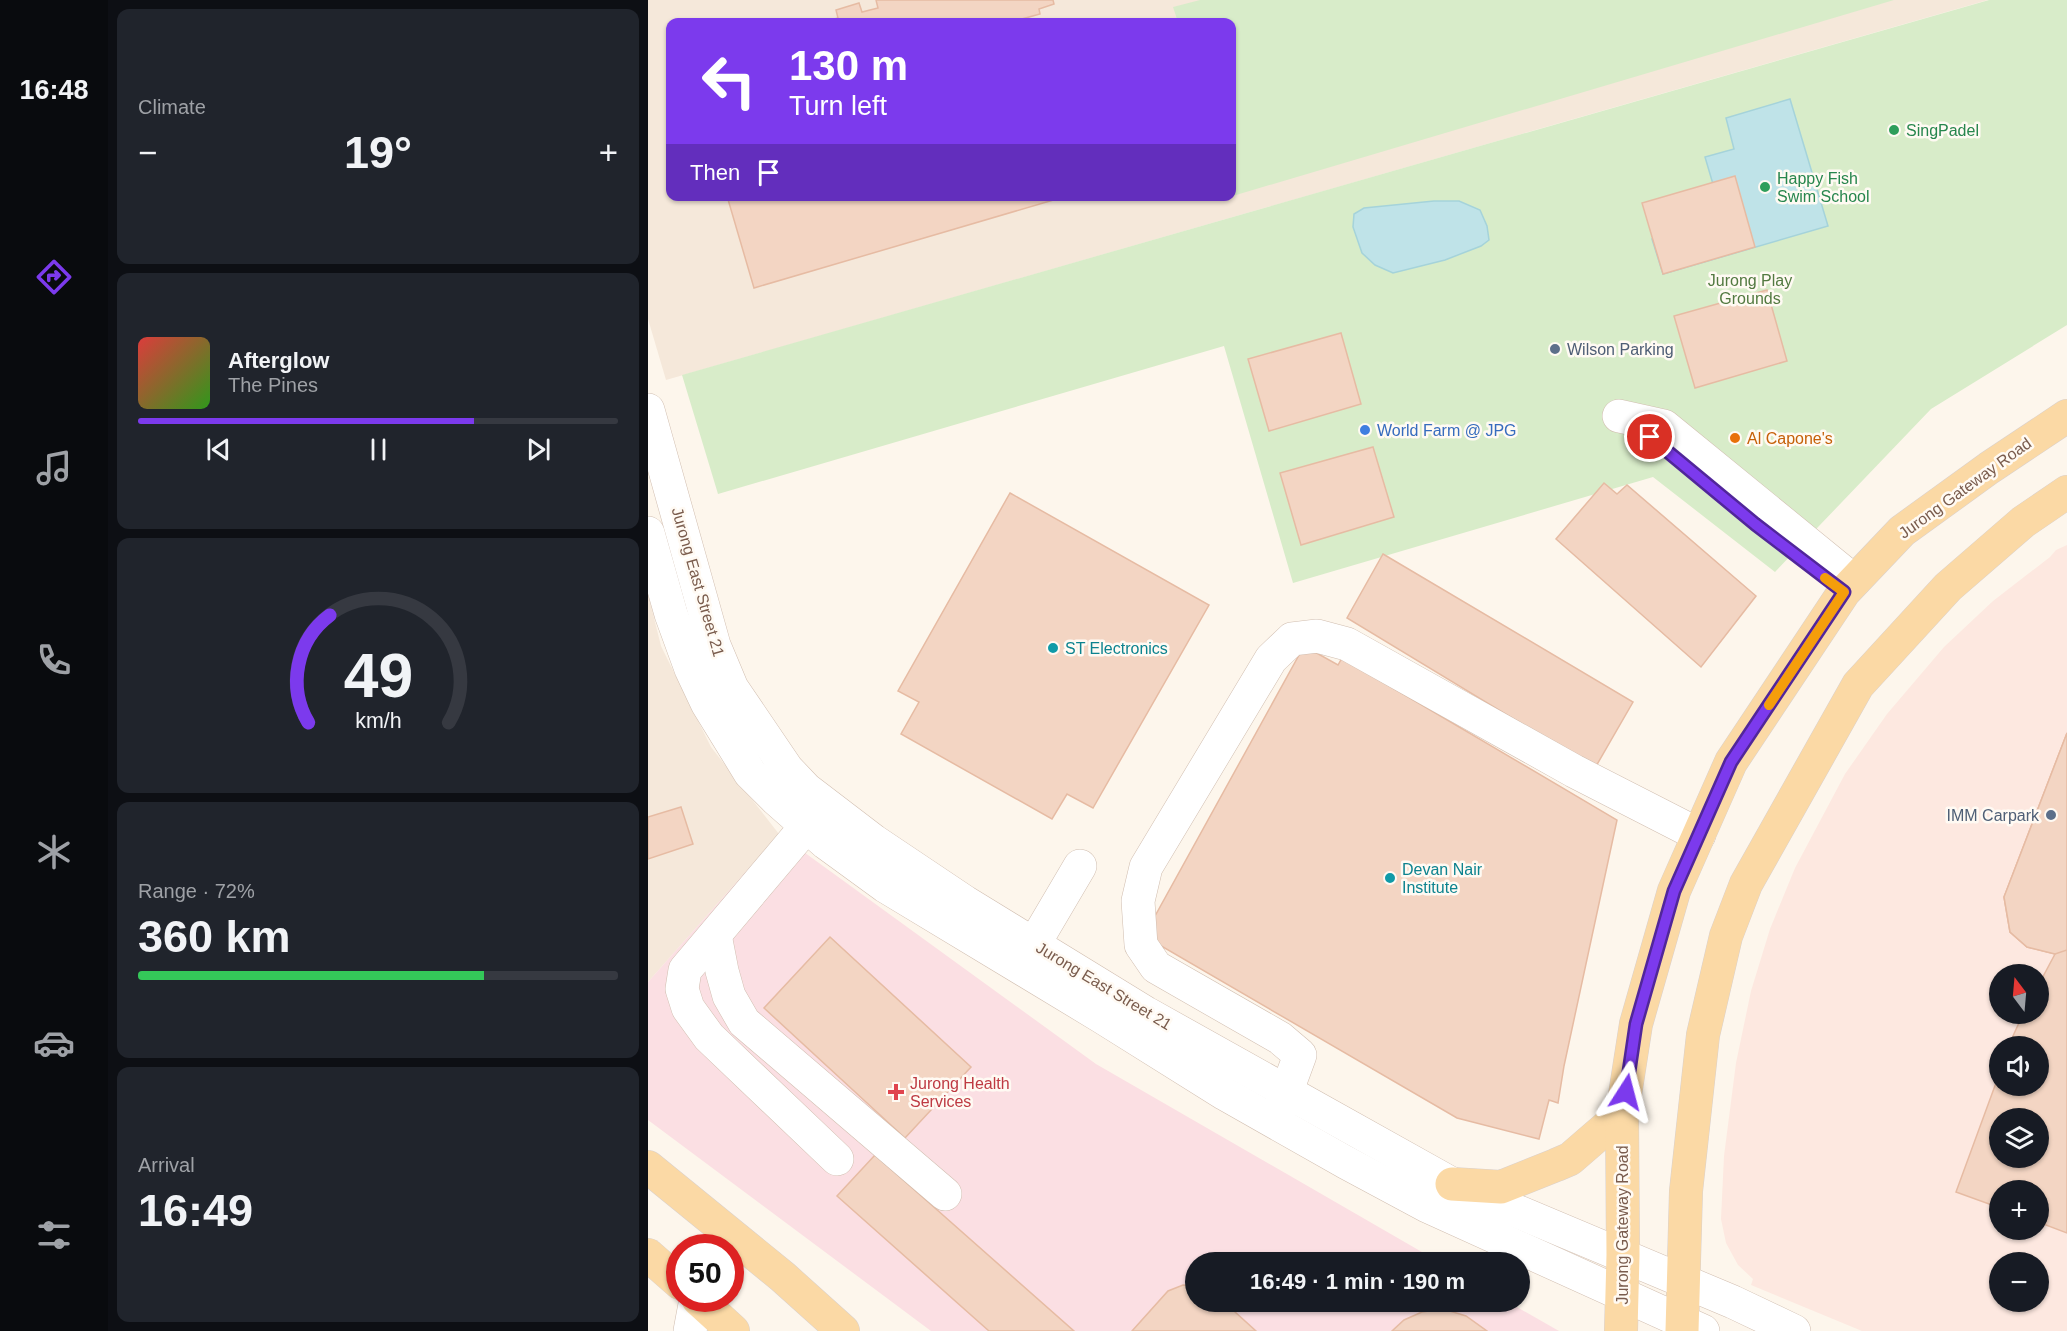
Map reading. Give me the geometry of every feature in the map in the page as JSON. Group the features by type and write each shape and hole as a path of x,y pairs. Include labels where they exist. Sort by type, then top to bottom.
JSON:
{"main road":[{"name":"Jurong Gateway Road","path":"1621,1331 1622,1114 1636,1024 1674,891 1731,762 1849,586 1902,531 1989,468 2067,416"},
{"path":"1689,1328 1682,1280 1686,1191 1702,1035 1726,936 1746,884 1858,685 1948,587 2023,522 2067,492"},
{"path":"1452,1184 1501,1186 1563,1162 1570,1159 1622,1114"},
{"path":"648,1167 783,1277 843,1331"},
{"path":"648,1255 666,1270"},
{"path":"712,1312 733,1331"}],"street":[{"name":"Jurong East Street 21","path":"648,410 714,645 732,688 787,769 806,789 815,815 885,886 1225,1094 1427,1206 1689,1328"},
{"path":"1623,428 1650,437 1758,526 1849,586"},
{"path":"649,536 682,527"},
{"name":"Jurong East Street 21","path":"649,536 671,614 691,669 707,703 750,773 815,815 874,841 946,890 1146,1013 1452,1184 1682,1280 1794,1331"},
{"path":"1275,1122 1300,1055 1280,1038 1156,967 1141,945 1138,901 1146,867 1271,659 1292,639 1317,636 1347,644 1574,771 1699,835"},
{"path":"815,815 685,970 682,989 687,1008 709,1036 837,1159"},
{"path":"1034,944 1080,866"},
{"path":"715,935 729,996 744,1022 945,1194"},
{"path":"1225,1094 1235,1063"},
{"path":"690,1331 694,1312"}],"shaded area":[{"path":"648,0 1988,0 666,380 648,319"},
{"path":"2067,545 2067,1331 1862,1331 1751,1285 1753,1279 1738,1265 1726,1243 1721,1219 1724,1156 1736,1063 1751,991 1770,929 1795,868 1845,774 1887,714 1944,647 1993,601 2056,550"},
{"path":"648,594 661,646 711,747 779,834 648,982"},
{"name":"Jurong Health Services","path":"779,834 1096,1064 1422,1252 1185,1252 1185,1312 1526,1312 1559,1331 931,1331 648,1120 648,982"}],"green space":[{"path":"1200,0 1894,0 1236,195 1236,18 1177,18 1173,7"},
{"name":"Jurong Play Grounds","path":"1989,0 2067,0 2067,325 1931,409 1775,572 1653,477 1293,583 1224,346 718,494 682,375"}],"water":[{"name":"Happy Fish Swim School","path":"1790,99 1828,226 1663,274 1652,239 1723,218 1705,157 1734,149 1726,118"},
{"path":"1434,201 1459,201 1480,210 1487,226 1489,240 1481,246 1445,260 1393,273 1375,265 1362,253 1353,227 1354,214 1364,208"}],"building":[{"path":"876,0 1053,0 1054,4 1039,9 1040,14 1026,18 838,18 836,10 859,3 862,12 878,8"},
{"path":"1735,176 1755,247 1663,274 1642,203"},
{"path":"728,201 1050,201 754,288"},
{"path":"1767,290 1787,361 1695,388 1674,316"},
{"path":"1341,333 1361,404 1269,431 1248,359"},
{"path":"1373,447 1394,517 1301,545 1280,473"},
{"path":"1604,483 1617,494 1627,485 1756,596 1701,667 1556,539"},
{"name":"ST Electronics","path":"1010,493 1209,605 1093,808 1067,794 1052,819 901,734 919,702 898,691"},
{"path":"1383,554 1633,702 1595,768 1347,618"},
{"name":"Devan Nair Institute","path":"1304,646 1338,665 1342,658 1617,820 1558,1103 1549,1100 1539,1139 1457,1118 1144,936"},
{"path":"2067,733 2067,1233 2049,1226 2049,1180 1989,1180 1989,1204 1956,1192 1991,1096 2049,1096 2049,1036 2013,1036 2018,1024 2049,1024 2049,965 2055,954 2027,947 2010,932 2004,897"},
{"name":"IMM Carpark","path":"2067,733 2067,950 2055,954 2027,947 2010,932 2004,897"},
{"path":"681,807 693,844 648,859 648,817"},
{"path":"830,937 971,1067 905,1138 764,1008"},
{"path":"875,1155 1074,1331 989,1331 837,1196"},
{"path":"1185,1285 1185,1312 1235,1312 1256,1331 1132,1331 1168,1291"},
{"path":"1422,1312 1453,1312 1466,1316 1487,1331 1392,1331 1404,1320"}],"slow traffic":[{"path":"1769,705 1844,592 1825,578"}],"place":[{"name":"SingPadel","path":"1894,130"},
{"name":"Happy Fish Swim School","path":"1765,187"},
{"name":"Wilson Parking","path":"1555,349"},
{"name":"World Farm @ JPG","path":"1365,430"},
{"name":"Al Capone's","path":"1735,438"},
{"name":"ST Electronics","path":"1053,648"},
{"name":"IMM Carpark","path":"2051,815"},
{"name":"Devan Nair Institute","path":"1390,878"},
{"name":"Jurong Health Services","path":"896,1092"}],"route":[{"path":"1626,1092 1636,1024 1674,891 1731,762 1844,592 1755,524 1650,437"}]}
